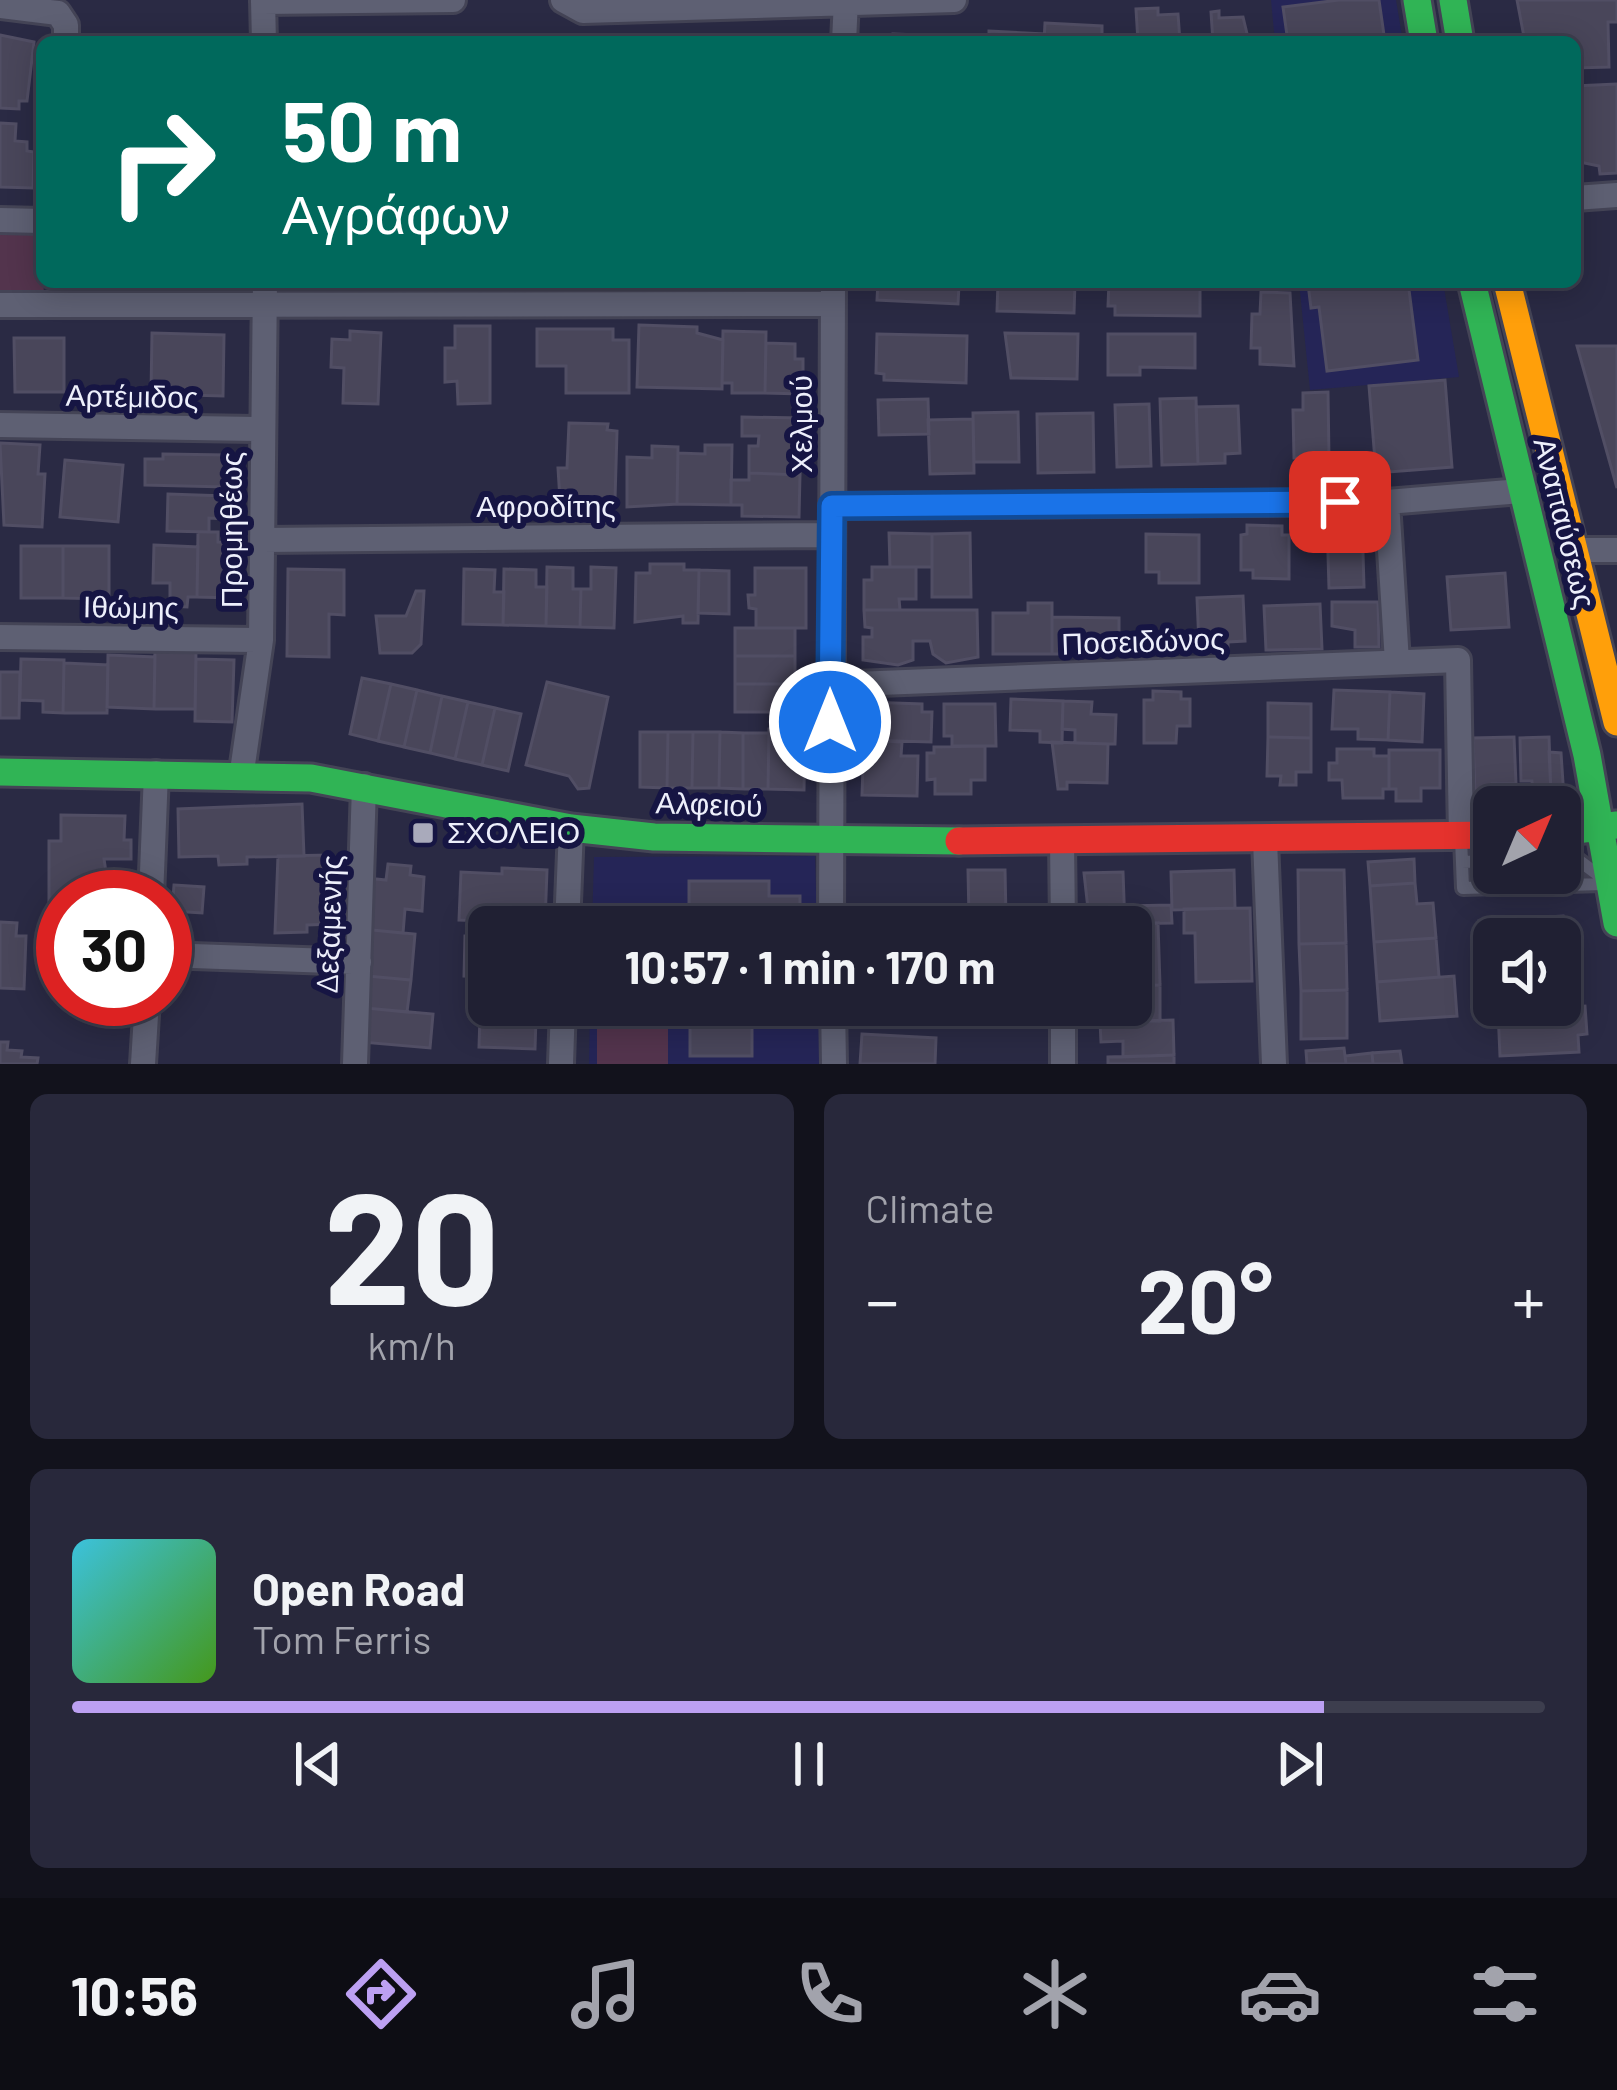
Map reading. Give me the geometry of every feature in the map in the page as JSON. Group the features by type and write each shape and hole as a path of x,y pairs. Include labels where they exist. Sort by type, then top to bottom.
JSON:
{"street":[{"path":"264,36 263,1 453,0"},
{"path":"563,0 583,10 954,0"},
{"path":"1417,0 1423,36"},
{"path":"1453,0 1459,36"},
{"path":"844,36 846,3"},
{"path":"0,5 58,14 66,25 66,36"},
{"path":"1581,198 1617,195"},
{"path":"0,220 36,221"},
{"name":"Αναπαύσεως","path":"1473,288 1609,827 1617,923"},
{"name":"Αναπαύσεως","path":"1508,288 1617,722"},
{"name":"Προμηθέως","path":"241,778 262,640 265,292"},
{"path":"0,305 51,294 833,293"},
{"name":"Χελμού","path":"831,906 833,293"},
{"name":"Αρτέμιδος","path":"0,424 263,429"},
{"path":"832,506 1387,502 1521,491"},
{"path":"1387,502 1397,662"},
{"name":"Αφροδίτης","path":"263,540 830,535"},
{"path":"1571,550 1617,550"},
{"name":"Ιθώμης","path":"0,637 262,640"},
{"name":"Ποσειδώνος","path":"830,685 1458,660 1461,849"},
{"name":"Αλφειού","path":"0,772 310,778 571,828 654,837 829,842 1265,840 1461,849 1473,844"},
{"path":"152,870 156,773"},
{"name":"Δεξαμενής","path":"355,1064 364,786"},
{"path":"568,906 571,828"},
{"path":"1265,840 1274,1064"},
{"path":"1062,841 1063,906"},
{"path":"192,956 358,962"},
{"path":"143,1064 145,1026"},
{"path":"561,1064 562,1026"},
{"path":"833,1026 834,1064"},
{"path":"1063,1026 1064,1064"}],"lane":[{"path":"1473,853 1461,849 1463,888 1612,870"},
{"path":"1581,861 1612,870"}],"shaded area":[{"path":"1271,0 1396,0 1402,36 1274,36"},
{"path":"0,228 36,228 36,288 44,288 44,299 0,300"},
{"path":"1300,288 1444,288 1459,377 1310,390"},
{"path":"815,856 816,906 593,906 594,857"},
{"path":"590,1026 819,1026 820,1064 589,1064"},
{"path":"597,1026 668,1026 668,1064 597,1064"}],"building":[{"path":"1379,0 1384,36 1287,36 1283,7"},
{"path":"1517,0 1617,0 1617,22 1608,22 1609,67 1581,68 1581,36 1524,36"},
{"path":"1136,9 1178,14 1180,36 1138,36"},
{"path":"1219,11 1219,18 1243,17 1248,36 1213,36 1211,12"},
{"path":"1045,23 1102,26 1102,36 1044,36"},
{"path":"989,31 1044,34 1044,36 989,36"},
{"path":"0,35 34,42 27,101 19,101 19,109 0,108"},
{"path":"1617,84 1617,173 1600,174 1599,166 1581,162 1581,86"},
{"path":"0,123 16,124 15,141 27,142 27,151 34,152 33,188 0,187"},
{"path":"878,288 959,288 958,304 877,300"},
{"path":"998,288 1075,288 1074,313 997,311"},
{"path":"1109,288 1200,288 1200,316 1115,315 1115,306 1108,306"},
{"path":"1308,288 1409,288 1418,360 1327,371 1319,307 1311,308"},
{"path":"1261,292 1290,293 1294,366 1260,364 1260,348 1251,348 1252,314 1260,314"},
{"path":"639,325 697,327 697,333 723,340 722,389 637,387"},
{"path":"455,326 490,326 490,403 458,404 457,381 445,382 445,348 455,348"},
{"path":"537,329 613,329 613,340 629,340 629,393 566,393 566,366 537,366"},
{"path":"350,331 381,333 378,404 343,403 344,368 331,367 332,339 350,340"},
{"path":"723,331 766,332 765,393 732,393 732,383 722,383"},
{"path":"152,333 224,335 223,396 151,394"},
{"path":"1005,333 1078,334 1077,379 1011,378"},
{"path":"877,334 967,336 966,383 884,380 884,374 876,373"},
{"path":"1108,334 1195,334 1195,368 1140,367 1140,375 1108,375"},
{"path":"14,338 64,338 64,392 15,392"},
{"path":"766,343 795,344 795,359 803,359 803,394 765,393"},
{"path":"1577,346 1617,346 1617,488"},
{"path":"1445,380 1452,467 1376,473 1369,386"},
{"path":"1328,392 1329,458 1294,458 1293,410 1303,410 1303,393"},
{"path":"1196,398 1198,464 1162,465 1160,399"},
{"path":"928,399 929,434 879,435 878,400"},
{"path":"1149,404 1151,466 1117,467 1115,405"},
{"path":"1238,406 1240,453 1225,454 1225,463 1198,464 1196,407"},
{"path":"1018,412 1019,462 974,462 973,413"},
{"path":"1093,413 1094,472 1038,473 1037,414"},
{"path":"742,417 800,418 800,475 749,473 749,446 758,446 759,436 742,436"},
{"path":"973,419 974,473 930,474 928,420"},
{"path":"569,423 608,424 607,430 617,431 615,499 607,498 607,517 561,516 558,468 567,468"},
{"path":"0,443 40,445 38,474 45,474 42,527 4,525"},
{"path":"705,445 732,445 731,505 677,504 678,453 705,454"},
{"path":"652,446 678,447 677,504 627,507 627,457 652,458"},
{"path":"163,454 227,455 226,487 145,485 145,459 163,459"},
{"path":"65,460 123,465 118,522 60,517"},
{"path":"749,473 800,475 799,517 742,516 742,505 731,505 731,480 749,480"},
{"path":"168,494 225,496 225,519 209,518 209,532 167,531"},
{"path":"1362,520 1364,587 1329,588 1327,521"},
{"path":"1247,525 1282,526 1282,535 1289,535 1289,579 1253,578 1253,570 1241,570 1241,535 1247,534"},
{"path":"198,532 218,532 218,542 236,543 234,598 197,597"},
{"path":"889,533 932,534 932,567 890,567"},
{"path":"970,533 971,597 932,597 932,534"},
{"path":"1146,534 1199,535 1199,583 1159,583 1159,572 1146,572"},
{"path":"154,545 198,547 197,597 188,597 187,607 170,606 170,583 153,583"},
{"path":"21,546 63,546 63,598 21,598"},
{"path":"63,546 109,546 109,599 63,598"},
{"path":"650,564 684,564 684,570 699,570 698,623 683,623 683,616 635,622 636,573 650,573"},
{"path":"547,567 573,568 573,589 581,589 580,627 546,626"},
{"path":"591,567 616,568 614,628 580,627 581,589 591,589"},
{"path":"872,567 916,567 916,599 899,599 900,610 864,610 864,580 872,580"},
{"path":"755,568 806,568 806,628 756,628 756,609 749,608 748,595 755,595"},
{"path":"288,569 344,570 344,615 329,614 329,657 287,656"},
{"path":"464,569 495,570 494,592 504,592 503,625 463,624"},
{"path":"504,569 536,570 536,587 547,587 546,626 503,625"},
{"path":"699,570 729,571 729,614 698,613"},
{"path":"1505,573 1509,627 1451,630 1447,577"},
{"path":"416,591 424,591 421,644 412,653 380,653 376,616 406,616"},
{"path":"1243,596 1245,641 1228,642 1228,651 1212,652 1211,644 1199,644 1197,598"},
{"path":"1332,602 1378,602 1379,647 1355,647 1355,630 1332,626"},
{"path":"1028,603 1052,603 1052,654 993,654 993,613 1028,613"},
{"path":"1320,604 1322,649 1266,650 1264,606"},
{"path":"864,610 977,610 978,657 946,663 933,654 930,641 913,641 913,660 898,665 863,660 863,637 872,637 872,628 865,627"},
{"path":"1052,617 1119,618 1119,654 1052,654"},
{"path":"735,628 795,628 795,656 735,656"},
{"path":"155,649 196,650 195,709 154,709"},
{"path":"108,655 155,657 154,709 107,707"},
{"path":"735,656 795,656 795,684 735,684"},
{"path":"21,659 64,660 63,713 43,712 43,701 20,700"},
{"path":"196,659 234,660 232,722 195,721"},
{"path":"64,663 108,665 107,713 63,713"},
{"path":"0,672 20,672 19,718 0,718"},
{"path":"362,678 391,684 378,741 350,734"},
{"path":"547,682 608,697 589,788 578,789 569,776 526,765"},
{"path":"391,684 417,690 404,747 378,741"},
{"path":"735,684 795,684 796,712 735,712"},
{"path":"417,690 442,696 430,753 404,747"},
{"path":"1334,690 1390,692 1388,740 1358,739 1358,729 1332,729"},
{"path":"1153,691 1181,692 1181,699 1190,699 1190,726 1177,726 1176,743 1144,743 1144,700 1153,700"},
{"path":"1390,692 1424,694 1422,742 1388,740"},
{"path":"442,696 468,702 455,759 430,753"},
{"path":"1011,699 1063,701 1062,743 1040,742 1040,731 1010,730"},
{"path":"1063,701 1092,702 1091,714 1116,715 1115,744 1075,743 1075,730 1062,729"},
{"path":"468,702 495,708 482,765 455,759"},
{"path":"865,702 922,704 922,712 932,712 931,742 864,740"},
{"path":"1268,703 1311,704 1311,738 1268,737"},
{"path":"944,704 995,704 996,746 952,746 952,736 944,736"},
{"path":"495,708 521,714 508,771 482,765"},
{"path":"769,729 805,730 804,790 768,789"},
{"path":"640,732 668,732 667,788 640,787"},
{"path":"668,732 693,732 692,788 667,788"},
{"path":"693,732 720,732 719,788 692,788"},
{"path":"720,732 743,733 743,789 719,788"},
{"path":"743,733 769,733 768,789 743,789"},
{"path":"1268,737 1311,738 1311,772 1296,772 1296,785 1280,785 1281,776 1267,776"},
{"path":"1514,737 1516,784 1475,786 1473,738"},
{"path":"1549,737 1551,786 1521,781 1520,738"},
{"path":"864,740 902,742 901,756 918,756 917,796 862,795"},
{"path":"1052,742 1108,744 1107,783 1067,782 1067,789 1058,789"},
{"path":"985,746 985,780 971,780 971,794 935,794 935,779 927,780 927,753 934,753 934,747"},
{"path":"1337,749 1374,749 1374,756 1389,756 1389,789 1383,789 1383,798 1343,798 1342,780 1329,780 1329,763 1337,763"},
{"path":"1389,750 1440,750 1440,788 1421,788 1421,801 1396,801 1396,789 1389,789"},
{"path":"1549,752 1561,753 1563,786 1551,786"},
{"path":"302,804 304,856 247,857 247,864 219,865 218,856 179,857 178,809"},
{"path":"61,815 125,816 124,840 131,840 131,859 104,859 106,870 49,870 49,841 61,841"},
{"path":"331,855 333,924 307,925 307,932 275,933 278,856"},
{"path":"1414,859 1415,883 1370,886 1368,862"},
{"path":"388,864 411,866 410,875 424,877 422,911 405,909 403,933 361,929 366,878 386,880"},
{"path":"502,868 547,870 546,906 468,906 468,920 459,920 461,872 502,874"},
{"path":"968,870 1005,870 1006,906 969,906"},
{"path":"1234,870 1235,908 1172,910 1171,872"},
{"path":"1298,870 1344,870 1346,943 1299,944"},
{"path":"1123,872 1124,906 1088,906 1084,873"},
{"path":"689,881 769,881 769,896 800,896 800,906 689,906"},
{"path":"1415,883 1417,904 1433,903 1436,938 1374,942 1370,886"},
{"path":"192,886 204,887 202,913 192,912"},
{"path":"1171,905 1172,923 1152,923 1152,906 1124,906"},
{"path":"1250,908 1252,981 1196,982 1195,933 1184,933 1184,909"},
{"path":"0,922 17,923 16,936 26,936 24,989 0,988"},
{"path":"1152,923 1158,923 1160,985 1152,985"},
{"path":"372,930 415,934 411,980 367,976"},
{"path":"465,936 468,936 468,976 464,976"},
{"path":"1436,938 1439,977 1377,982 1374,942"},
{"path":"1346,943 1347,990 1301,991 1299,944"},
{"path":"367,976 411,980 407,1012 365,1008"},
{"path":"1454,976 1457,1016 1380,1021 1377,982"},
{"path":"1152,985 1160,985 1160,1021 1152,1021"},
{"path":"1347,990 1347,1038 1301,1039 1301,991"},
{"path":"1581,1006 1585,1006 1587,1034 1578,1035 1579,1052 1500,1056 1499,1026 1581,1026"},
{"path":"365,1008 433,1014 430,1048 361,1042"},
{"path":"1173,1020 1174,1055 1123,1057 1123,1041 1101,1042 1100,1026 1152,1026 1152,1021"},
{"path":"480,1026 536,1026 535,1049 479,1047"},
{"path":"690,1026 752,1026 752,1056 690,1056"},
{"path":"862,1034 936,1038 935,1064 860,1064"},
{"path":"0,1042 8,1042 7,1050 22,1051 21,1057 38,1058 37,1064 0,1064"},
{"path":"1344,1048 1346,1064 1307,1064 1306,1051"},
{"path":"1400,1051 1402,1064 1373,1064 1372,1053"},
{"path":"1372,1053 1373,1064 1346,1064 1345,1056"},
{"path":"1174,1055 1174,1064 1108,1064 1108,1057"}],"traffic: fast":[{"path":"1417,0 1423,36"},
{"path":"1453,0 1459,36"},
{"path":"1473,288 1587,755 1617,923"},
{"path":"0,772 311,778 571,828 654,837 959,841"},
{"path":"1581,829 1617,825"}],"traffic: slow":[{"path":"1508,288 1617,722"}],"traffic: jam":[{"path":"959,841 1473,835"}],"place":[{"name":"ΣΧΟΛΕΙΟ","path":"423,833"}],"route":[{"path":"830,722 832,506 1340,502"}]}
